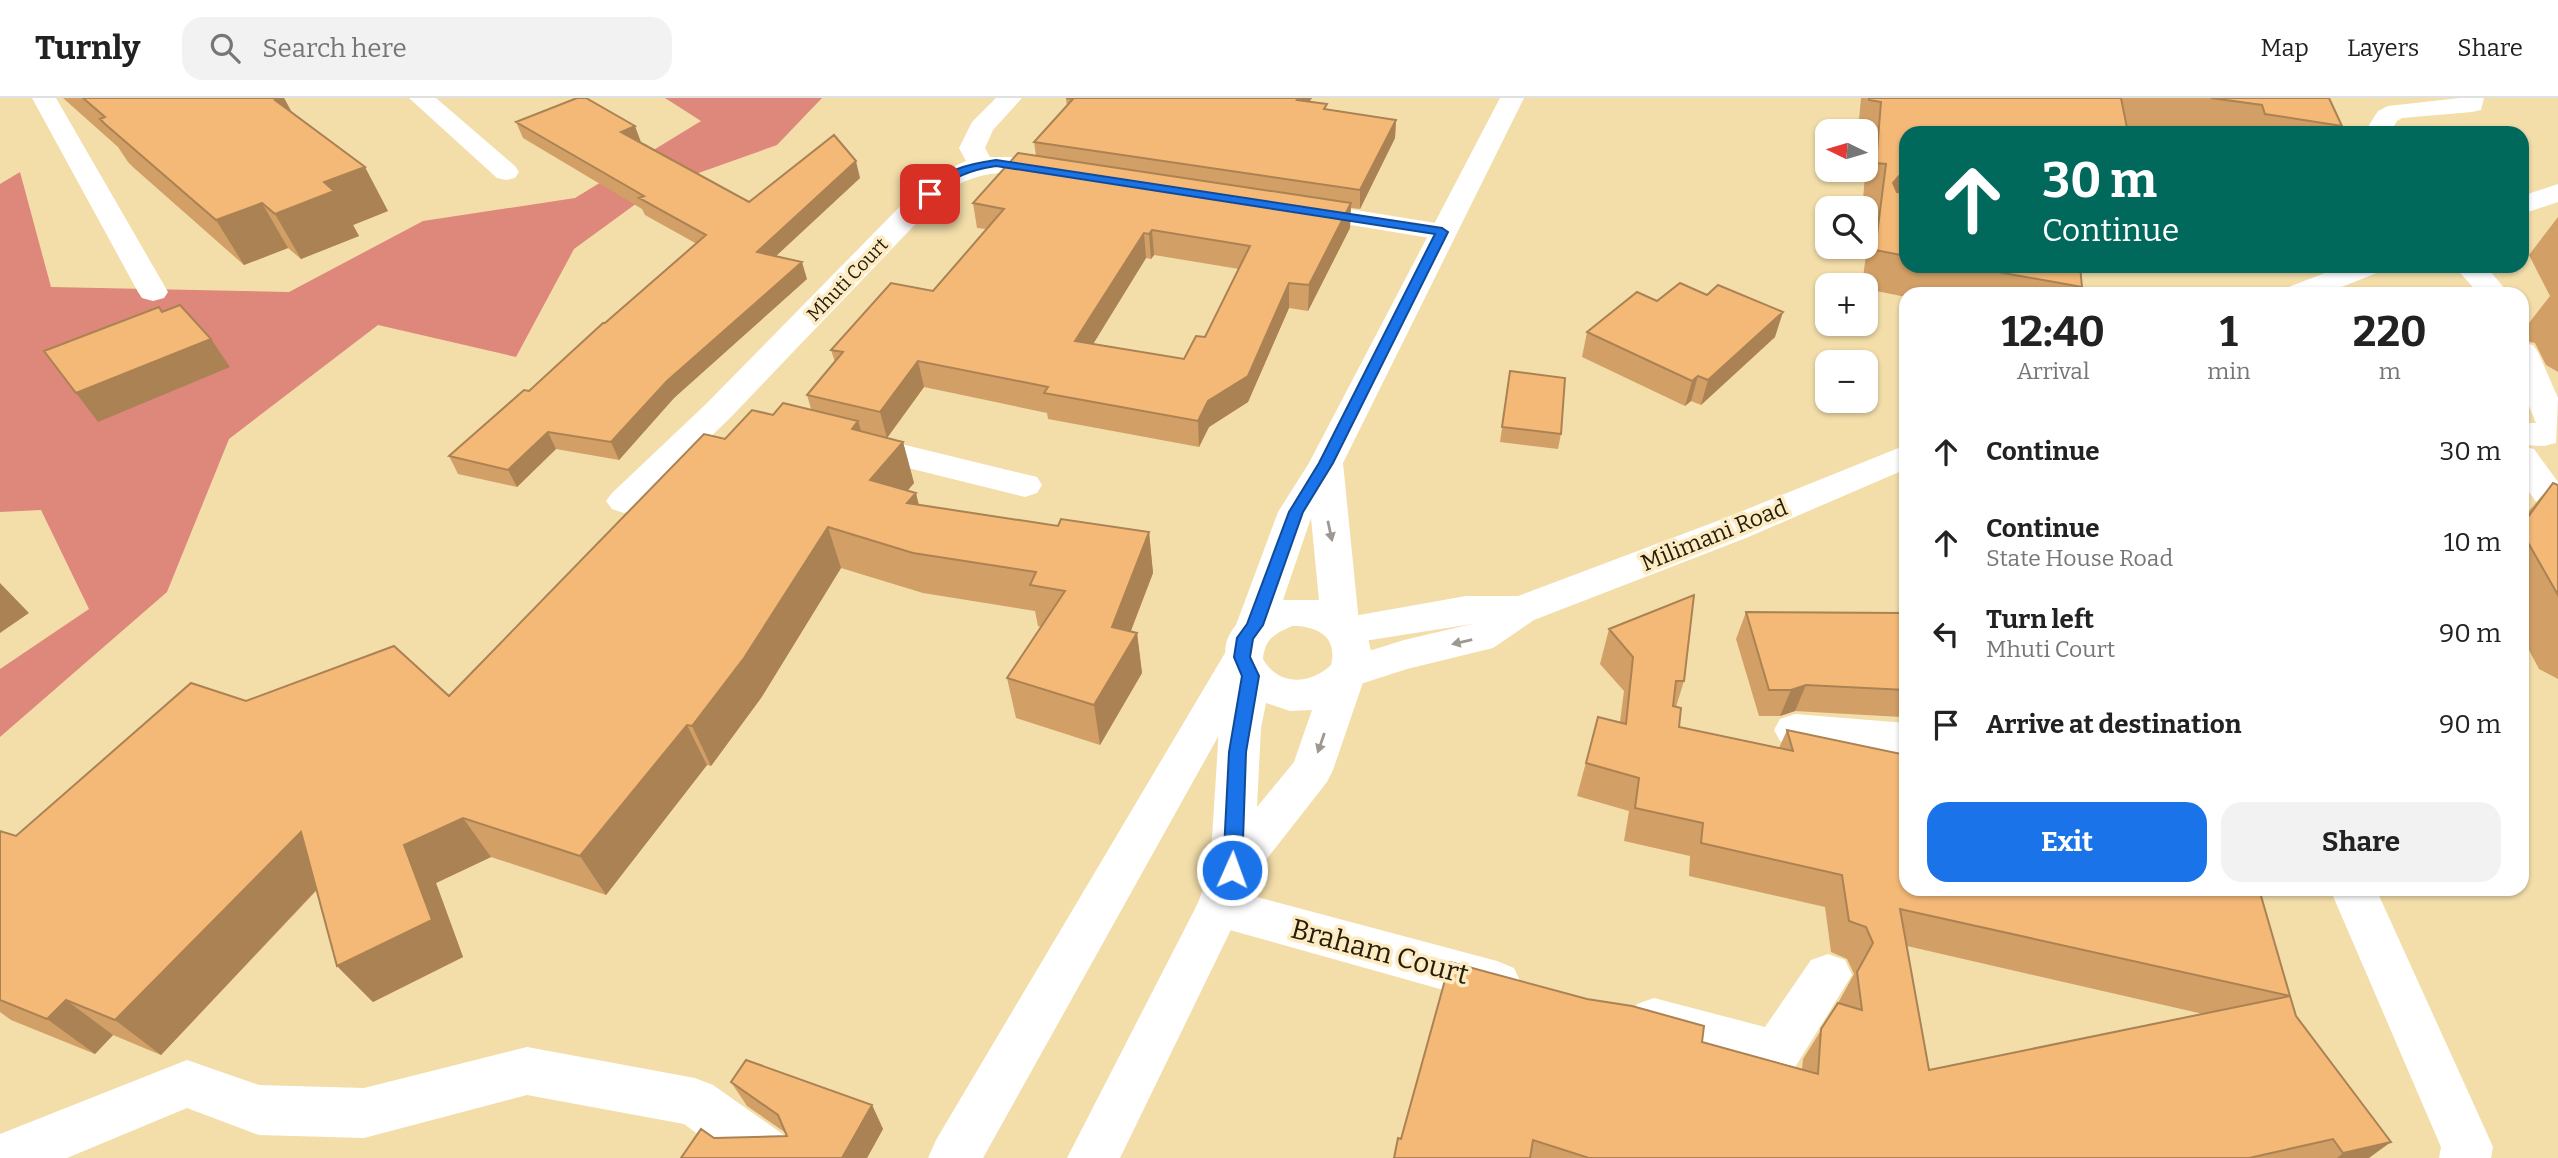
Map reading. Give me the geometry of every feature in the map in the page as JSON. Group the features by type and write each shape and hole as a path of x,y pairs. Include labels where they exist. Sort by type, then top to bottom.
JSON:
{"main road":[{"path":"44,98 153,292"},
{"path":"421,98 506,172"},
{"path":"981,164 972,148 981,127 1010,98"},
{"path":"1225,888 1249,653 1296,512 1326,463 1512,98"},
{"path":"2381,126 2387,116 2397,111 2472,105 2472,98"},
{"name":"Mhuti Court","path":"624,501 718,411 939,183 966,167 996,163 1088,177"},
{"path":"2529,203 2558,192"},
{"path":"1276,205 1442,232"},
{"path":"2316,287 2351,273"},
{"path":"2475,273 2488,287"},
{"path":"2529,368 2553,424 2544,435 2529,434"},
{"path":"718,411 758,420"},
{"path":"825,437 1025,485"},
{"name":"Milimani Road","path":"1346,676 1404,655 1479,638 1521,610 1733,529 1899,459"},
{"path":"1326,463 1327,515 1335,553 1342,628"},
{"path":"2529,467 2556,505"},
{"name":"Milimani Road","path":"1342,628 1466,610 1521,610"},
{"path":"954,1158 1270,617 1288,612 1325,616 1342,628 1352,644 1354,659 1312,770 1225,888 1093,1158"},
{"path":"1249,653 1263,687 1297,696 1331,688 1346,676"},
{"path":"1795,730 1899,738"},
{"name":"Braham Court","path":"1225,888 1538,994"},
{"path":"2356,896 2467,1147 2465,1158"},
{"path":"1610,1010 1776,1054 1828,975"},
{"path":"4,1158 187,1084 259,1110 364,1113 527,1071 695,1102 773,1158"}],"shaded area":[{"path":"665,98 822,98 777,145 659,187 574,249 516,357 378,325 229,439 167,592 0,737 0,669 89,609 41,510 0,512 0,184 20,172 51,287 289,292 423,221 575,198 701,121"}],"building":[{"path":"83,98 281,98 275,100 365,167 324,182 334,191 275,214 262,203 216,220 105,124 100,119 105,117"},
{"path":"577,98 586,98 635,126 621,132 749,202 834,135 856,161 757,252 802,262 667,381 611,442 548,432 508,470 449,456 524,390 529,391 706,235 639,198 644,196 516,122"},
{"path":"1066,98 1299,98 1297,100 1327,104 1324,109 1396,120 1360,190 1034,142 1073,99"},
{"path":"1869,98 2121,98 2127,126 1899,126 1899,176 1893,183 1899,192 1899,255 1878,251 1878,227 1886,164 1878,163 1881,102"},
{"path":"2211,98 2329,98 2342,126 2265,114 2262,105"},
{"path":"1018,153 1351,203 1309,285 1289,283 1248,376 1208,401 1198,421 1044,393 1048,387 918,361 880,412 807,395 843,352 831,350 891,283 933,291 1004,209 973,203","holes":["1152,230 1250,246 1205,337 1196,336 1184,359 1075,341 1144,233 1149,234"]},
{"path":"2003,273 2081,273 2082,287"},
{"path":"1680,283 1707,295 1718,285 1783,312 1708,380 1698,376 1692,381 1587,332 1637,292 1657,301"},
{"path":"180,305 211,339 76,393 44,351 159,307 162,312"},
{"path":"1510,371 1565,378 1561,434 1502,427"},
{"path":"783,403 858,421 852,429 903,442 870,480 916,493 907,503 1058,526 1061,519 1149,532 1112,627 1137,633 1094,705 1007,678 1065,591 1030,585 1036,572 913,553 828,527 744,658 692,726 687,725 580,856 463,818 404,845 432,920 337,966 301,832 115,1020 66,1000 47,1019 0,1000 0,831 16,836 191,683 246,701 394,646 449,696 704,434 725,439 752,410 773,415"},
{"path":"2553,483 2558,485 2558,595 2529,544 2529,516"},
{"path":"1694,595 1684,681 1676,681 1673,706 1681,708 1679,727 1793,751 1787,730 1899,754 1899,896 2261,896 2296,1016 2391,1142 2343,1153 2333,1139 2249,1158 1589,1158 1533,1140 1530,1158 1394,1158 1450,962 1587,999 1632,1006 1704,1026 1702,1042 1818,1074 1821,1029 1838,1003 1862,1010 1857,972 1873,943 1866,927 1849,921 1842,875 1701,843 1703,823 1635,808 1639,778 1586,763 1598,717 1626,724 1633,657 1609,629","holes":["1900,909 2290,996 1929,1070"]},
{"path":"1746,612 1899,613 1899,690 1806,685 1791,690 1769,690"},
{"path":"746,1060 872,1105 842,1158 681,1158 701,1129 714,1138 787,1136 778,1115 731,1082"}],"route":[{"path":"930,194 939,183 966,167 996,163 1442,232 1326,463 1296,512 1255,625 1245,638 1242,657 1251,676 1237,752 1232,870"}]}
